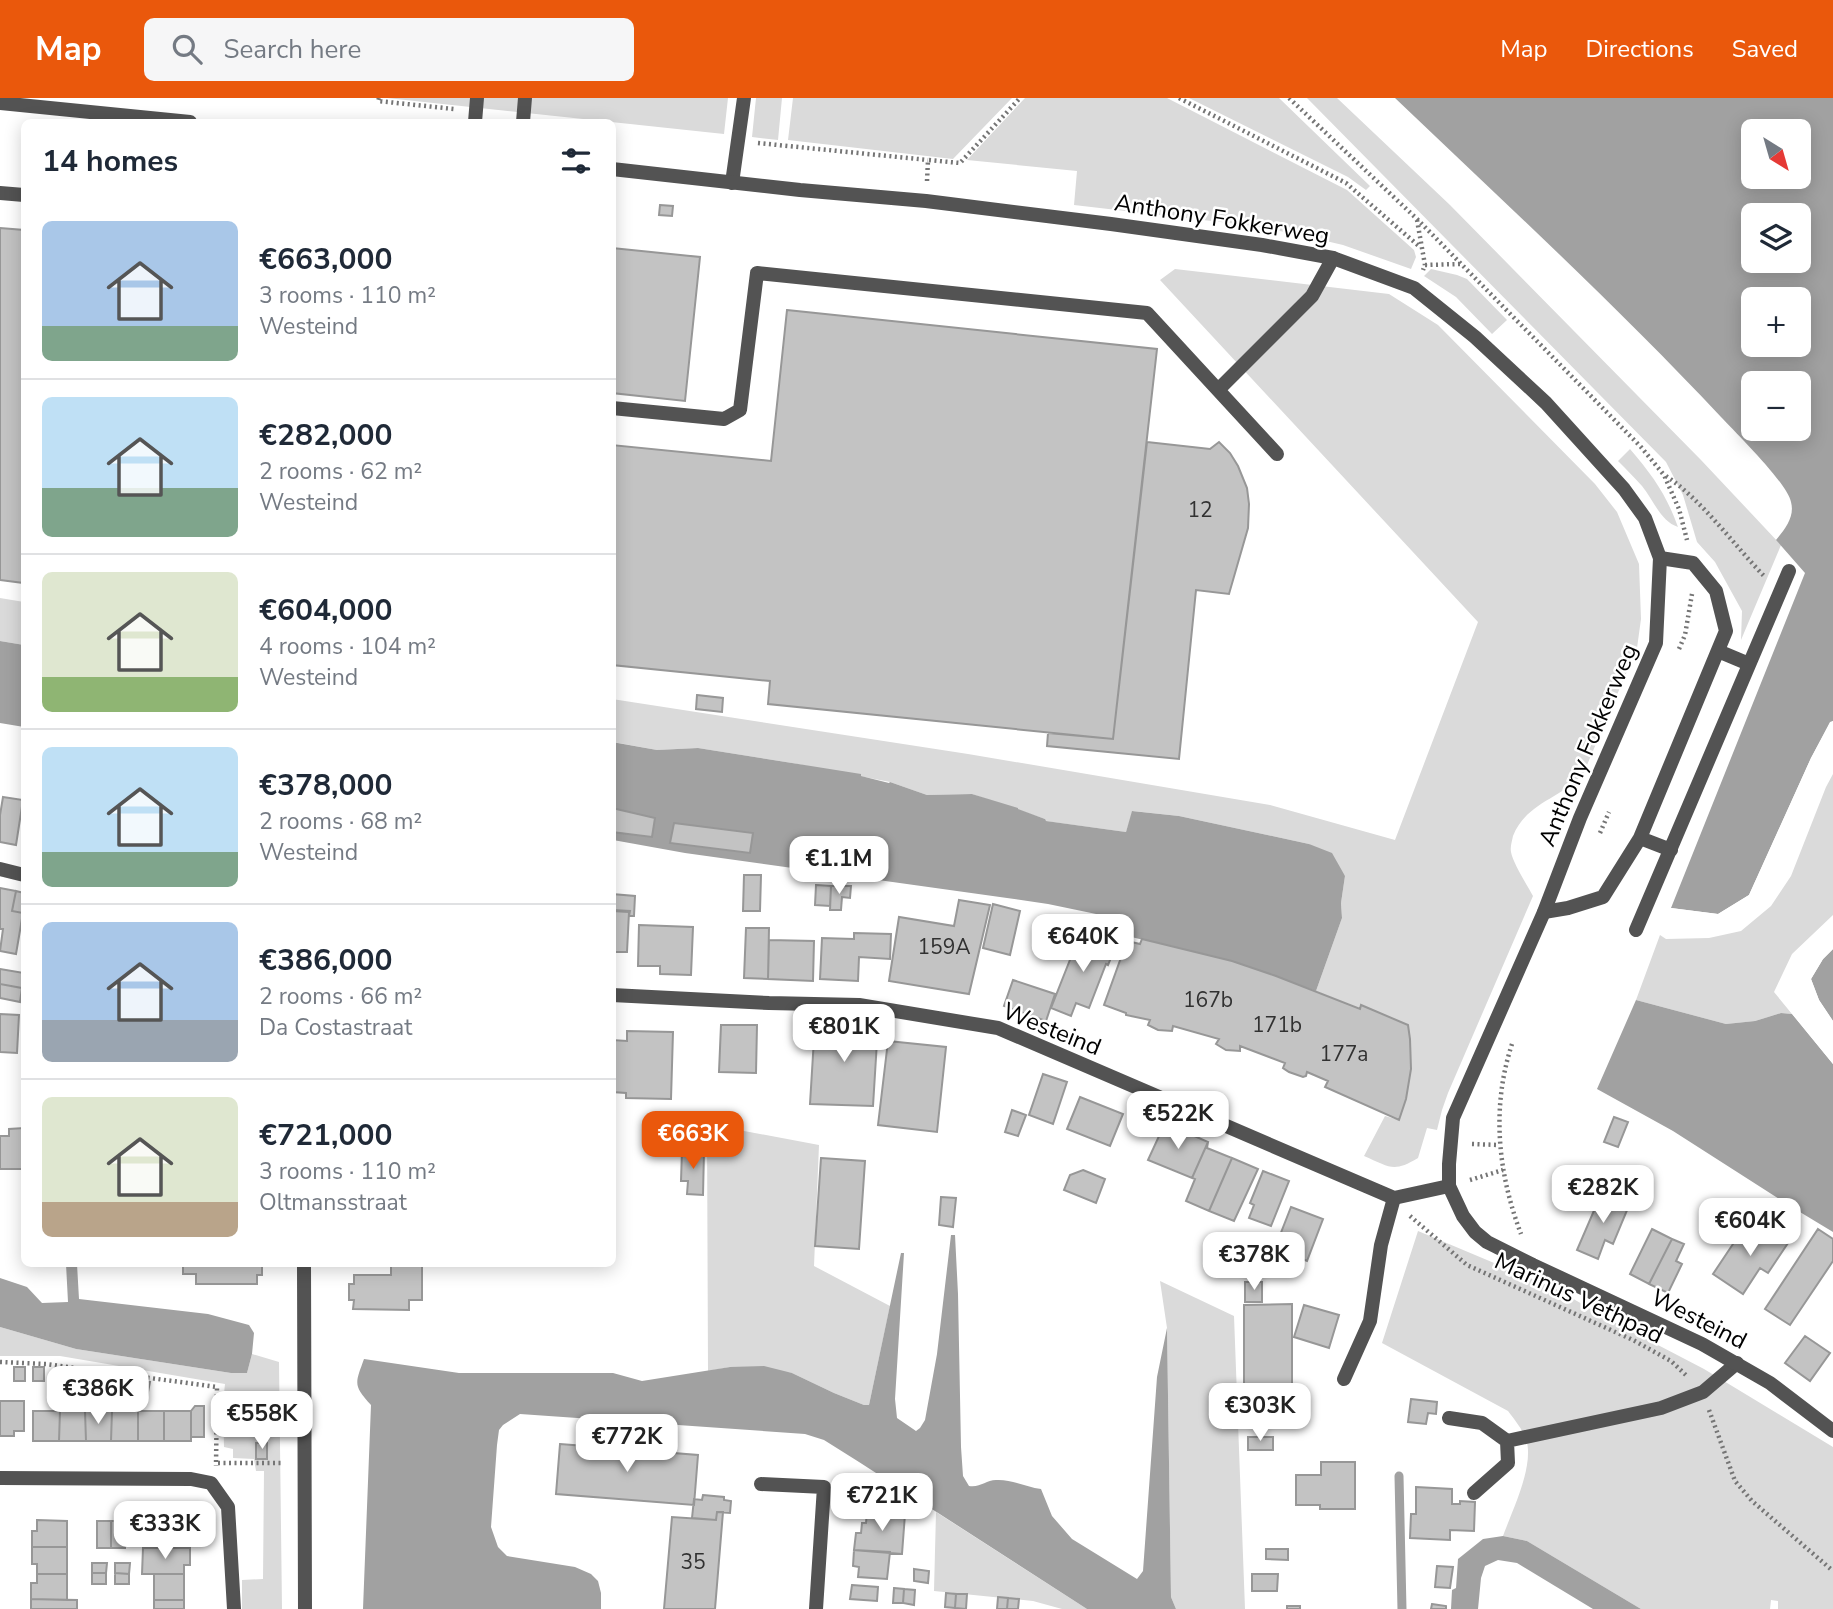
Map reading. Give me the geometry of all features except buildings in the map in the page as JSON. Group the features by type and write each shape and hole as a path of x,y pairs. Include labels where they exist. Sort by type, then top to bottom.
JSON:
{"street":[{"path":"523,119 525,98"},
{"path":"732,183 744,98"},
{"path":"0,103 160,119"},
{"name":"Anthony Fokkerweg","path":"616,169 926,201 1234,241 1333,258 1414,288 1475,337 1546,403 1624,489 1645,518 1660,558 1656,643 1580,818 1544,912 1453,1118 1449,1186"},
{"path":"0,193 21,195"},
{"path":"1218,390 1312,296 1333,258"},
{"path":"616,408 724,419 740,410 757,273 1147,313 1277,454"},
{"path":"1544,912 1603,897 1640,838 1726,631 1716,591 1693,563 1660,558"},
{"path":"1636,930 1789,571"},
{"path":"1718,651 1749,664"},
{"path":"1640,838 1671,850"},
{"path":"0,869 21,874"},
{"name":"Westeind","path":"616,995 859,1005 998,1028 1394,1198"},
{"path":"1344,1380 1370,1321 1381,1245 1394,1198 1449,1186"},
{"name":"Westeind","path":"1449,1186 1475,1232 1488,1242 1679,1332 1737,1363 1770,1382 1833,1431"},
{"path":"304,1267 305,1609"},
{"path":"1449,1418 1482,1423 1507,1441 1661,1408 1703,1392 1737,1363"},
{"path":"1474,1493 1508,1463 1507,1441"},
{"path":"0,1478 191,1479 211,1483 228,1507 234,1609"},
{"path":"761,1485 824,1487 816,1609"}],"path":[{"path":"738,141 960,163 1020,98"},
{"path":"1179,98 1346,183 1420,247"},
{"name":"Anthony Fokkerweg","path":"1289,98 1417,219 1641,447 1664,475 1679,509 1693,563 1693,592 1685,635 1674,659"},
{"path":"379,100 476,110"},
{"path":"926,201 928,160"},
{"path":"1414,288 1425,265 1417,219"},
{"path":"1425,265 1461,264"},
{"path":"1664,475 1678,484 1763,575"},
{"name":"Anthony Fokkerweg","path":"1600,833 1611,808"},
{"path":"1516,1035 1501,1096 1499,1145 1515,1217 1533,1265"},
{"path":"1449,1186 1503,1170"},
{"name":"Marinus Vethpad","path":"1394,1198 1417,1223 1467,1265 1633,1340 1671,1361 1703,1392 1735,1481 1752,1501 1833,1571"},
{"path":"0,1362 46,1364 217,1387 217,1463 211,1483"},
{"path":"217,1463 305,1463"}],"shaded area":[{"path":"387,98 728,98 724,134 616,122 616,119 584,119"},
{"path":"756,98 782,98 778,140 752,137"},
{"path":"793,98 1012,98 953,159 788,140"},
{"path":"1025,98 1167,98 1347,190 1414,250 1416,257 1411,269 1343,245 1296,234 1246,225 1074,205 1077,171 967,160"},
{"path":"1189,98 1279,98 1370,186 1366,190 1348,177"},
{"path":"1307,98 1337,98 1450,205 1781,545 1741,640 1742,611 1715,562 1697,542 1683,495 1666,462"},
{"path":"1395,98 1833,98 1833,721 1811,758 1749,895 1718,914 1671,908 1805,573 1776,540 1790,518 1792,507 1788,494 1744,441 1811,441 1811,371 1741,371 1741,438 1601,295"},
{"path":"1175,269 1389,294 1438,325 1595,484 1617,512 1639,564 1641,619 1637,648 1584,772 1527,815 1513,836 1512,857 1533,896 1448,1093 1437,1130 1427,1128 1418,1158 1403,1166 1391,1167 1364,1156 1385,1116 1399,1120 1409,1073 1408,1025 1361,1005 1360,1009 1316,991 1342,918 1345,876 1309,844 1179,816 1133,811 1126,832 1045,821 972,794 927,795 890,782 792,763 698,748 657,750 616,743 616,700 968,754 1270,805 1395,840 1478,622 1160,280"},
{"path":"1431,269 1467,279 1507,320 1492,334 1456,297 1424,276"},
{"path":"1630,449 1658,486 1678,527 1666,520 1642,486 1618,461"},
{"path":"0,598 21,602 21,644 0,641"},
{"path":"0,641 21,644 21,726 0,723"},
{"path":"616,743 657,750 698,748 861,774 927,795 972,794 1018,808 1046,821 1126,832 1132,811 1179,816 1309,844 1332,853 1345,876 1342,918 1316,991 1232,961 1127,936 1125,920 1048,904 685,853 616,841"},
{"path":"1833,774 1833,915 1792,954 1774,992 1792,1014 1781,1013 1755,1021 1726,1024 1636,1000 1660,935 1666,939 1709,938 1741,931 1771,906 1791,876"},
{"path":"1833,949 1833,1021 1819,1000 1811,979 1823,959"},
{"path":"1636,1000 1726,1024 1755,1021 1781,1013 1792,1014 1833,1064 1833,1232 1673,1131 1597,1089"},
{"path":"707,1124 819,1145 814,1266 890,1306 869,1405 834,1393 792,1373 730,1367 708,1371"},
{"path":"1418,1231 1556,1289 1704,1369 1833,1447 1833,1609 1778,1609 1778,1601 1771,1600 1770,1609 1641,1609 1527,1541 1503,1536 1525,1475 1528,1450 1520,1428 1508,1411 1382,1343"},
{"path":"951,1235 955,1235 958,1294 963,1476 969,1486 1002,1480 1041,1489 1052,1516 1072,1539 1137,1579 1143,1571 1157,1377 1167,1328 1171,1597 1176,1609 1087,1609 824,1440 805,1434 520,1414 499,1430 491,1527 498,1547 507,1556 575,1567 591,1574 598,1581 601,1609 363,1609 371,1405 357,1384 364,1359 459,1373 613,1373 642,1381 730,1367 764,1366 792,1373 834,1393 869,1405 901,1253 904,1253 895,1399 897,1418 916,1431 925,1420 937,1354"},
{"path":"66,1267 77,1267 79,1299 208,1314 249,1325 254,1333 247,1373 231,1373 76,1349 0,1327 0,1278 27,1287 42,1303 68,1302"},
{"path":"1160,1281 1234,1316 1245,1609 1176,1609 1171,1597 1167,1328"},
{"path":"0,1327 76,1349 231,1373 247,1373 252,1354 279,1362 282,1609 242,1609 242,1580 263,1579 264,1471 256,1471 254,1459 233,1458 233,1449 224,1447 225,1384 60,1356 0,1356"},
{"path":"936,1512 1087,1609 1062,1609 1033,1601 934,1591"},
{"path":"1503,1536 1527,1541 1641,1609 1593,1609 1517,1563 1498,1560 1485,1566 1478,1609 1451,1609 1458,1559 1483,1539"}],"pier":[{"path":"1833,721 1752,898 1719,918 1670,912 1671,908 1718,914 1749,895 1811,758"},
{"path":"1833,946 1811,979 1833,1024 1816,1002 1808,979 1820,957"},
{"path":"1789,1010 1795,1012 1833,1059 1833,1064"}],"waterway":[{"path":"1399,1476 1402,1609"}]}
